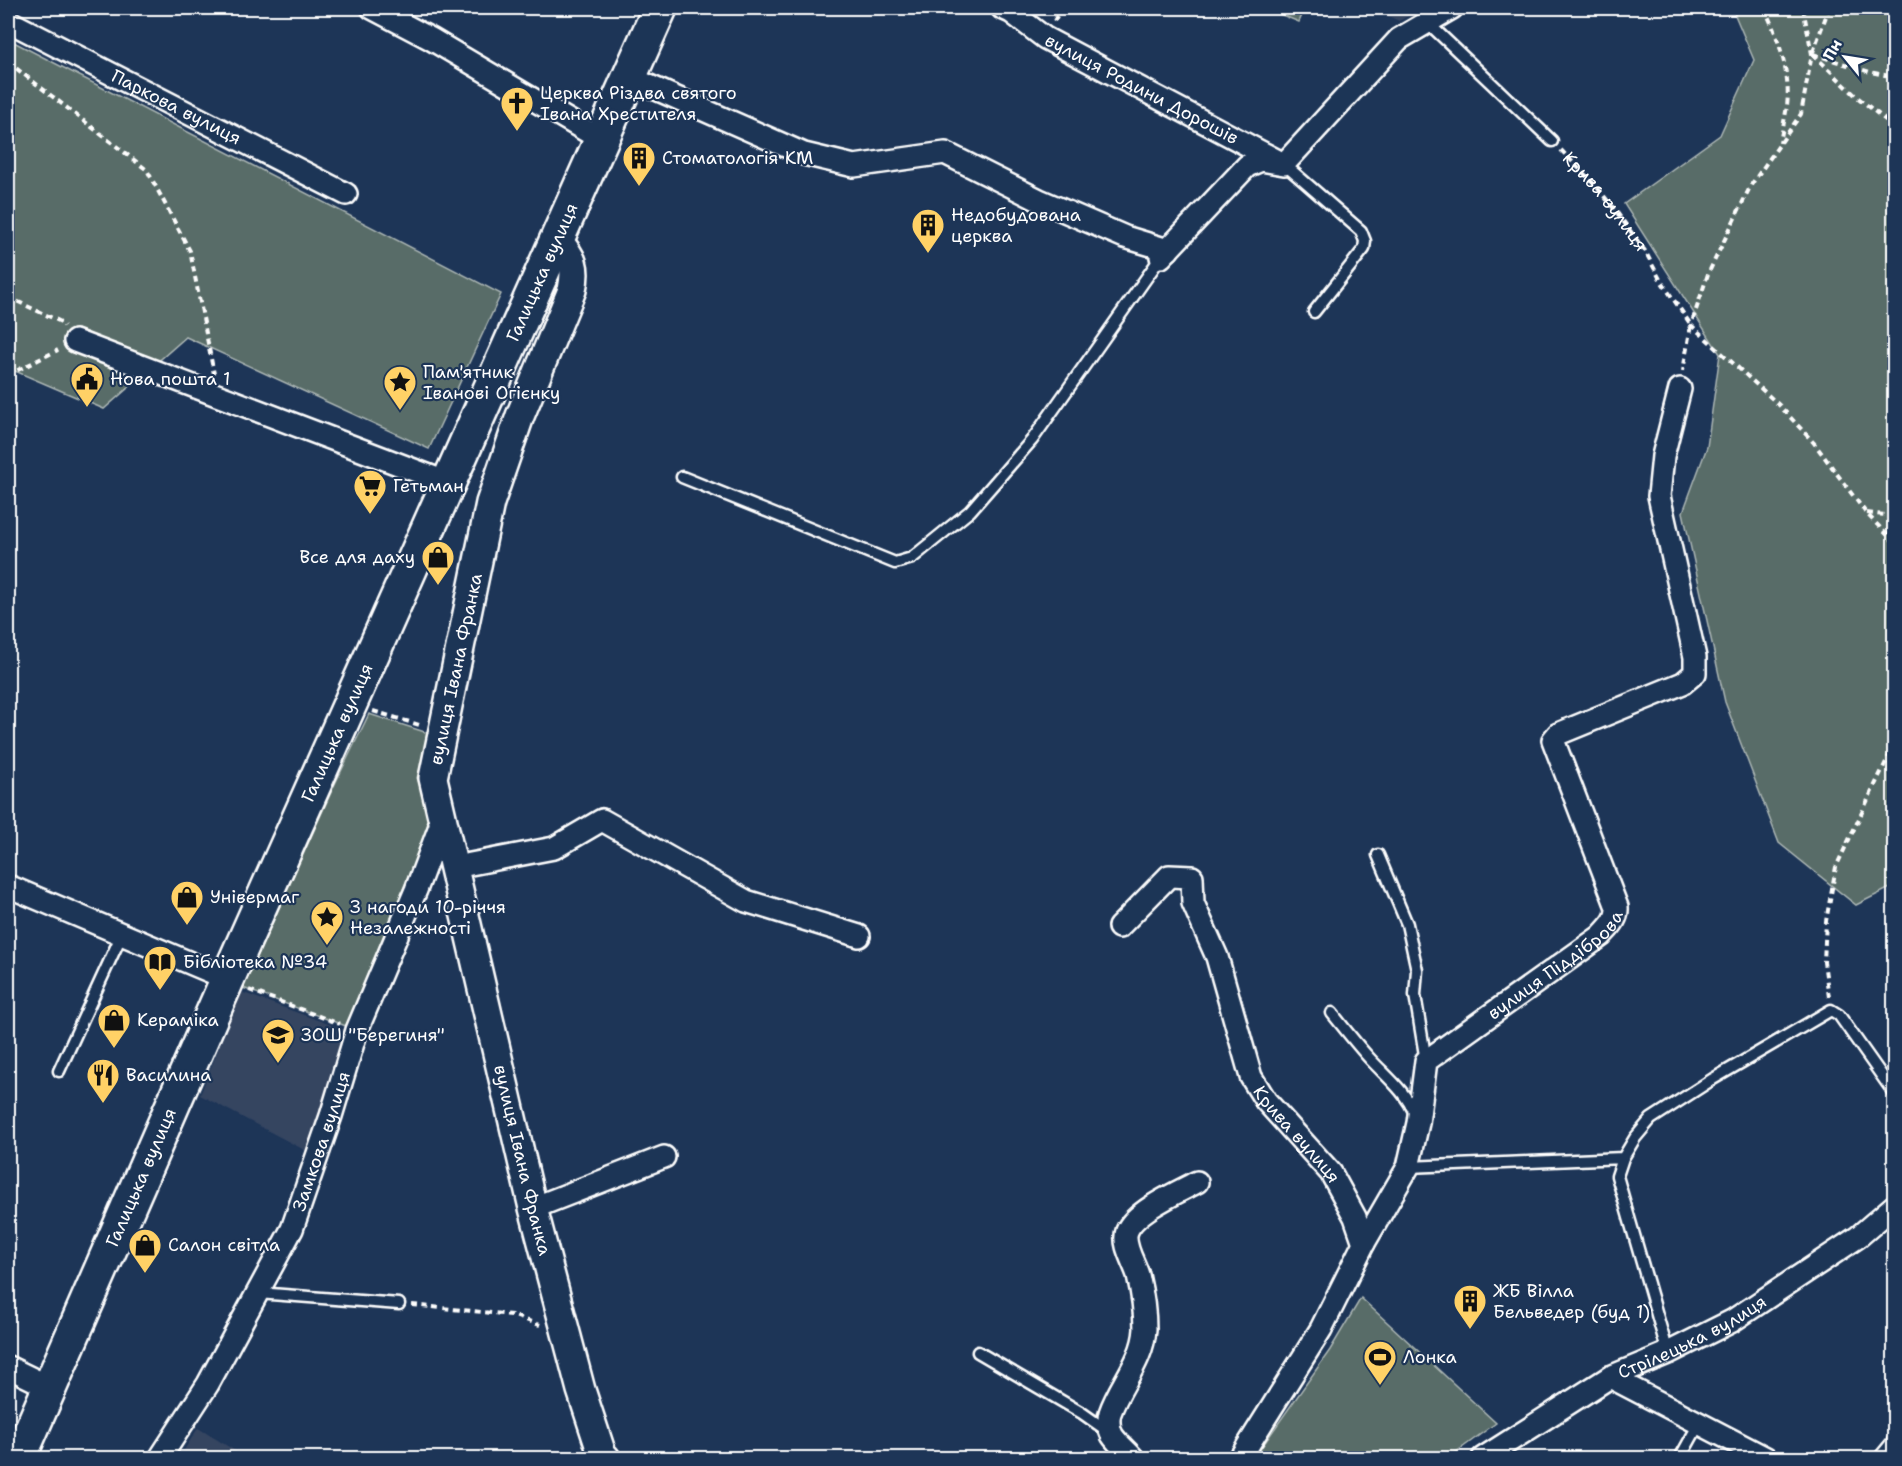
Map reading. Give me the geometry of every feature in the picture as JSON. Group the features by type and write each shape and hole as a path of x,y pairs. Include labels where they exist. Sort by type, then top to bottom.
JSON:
{"main road":[{"name":"Галицька вулиця","path":"19,1458 236,983 349,705 660,8"}],"street":[{"path":"372,8 431,39 600,139"},
{"name":"вулиця Родини Дорошів","path":"1002,8 1011,12 1045,38 1284,164"},
{"path":"629,77 804,154 854,166 945,153 1039,200 1165,254 1247,166 1261,160 1284,164 1399,39 1452,8"},
{"name":"Паркова вулиця","path":"8,21 346,194"},
{"name":"вулиця Івана Франка","path":"557,240 567,250 576,272 572,290 520,416 490,503 433,778 533,1208 581,1390 602,1454 606,1458"},
{"path":"75,341 448,483"},
{"name":"вулиця Піддіброва","path":"1426,1061 1601,936 1613,924 1616,917 1617,907 1553,740 1558,734 1683,683 1695,673 1695,657 1659,496 1663,456 1680,389"},
{"name":"Замкова вулиця","path":"160,1458 208,1384 292,1229 331,1116 357,1030 416,890 442,818"},
{"path":"455,867 554,848 602,820 746,901 859,936"},
{"name":"Крива вулиця","path":"1119,927 1169,876 1192,877 1192,903 1217,957 1251,1077 1266,1101 1331,1173 1355,1217 1364,1243"},
{"path":"8,886 236,983"},
{"path":"1240,1458 1322,1329 1364,1243 1408,1167 1418,1123 1426,1061"},
{"path":"533,1208 664,1157"},
{"path":"1134,1458 1112,1434 1109,1421 1110,1414 1139,1355 1145,1330 1143,1300 1125,1239 1126,1233 1140,1216 1165,1198 1197,1182"},
{"name":"Стрілецька вулиця","path":"1483,1458 1610,1377 1668,1353 1732,1321 1858,1237 1894,1206"},
{"path":"8,1367 51,1388"},
{"path":"1610,1377 1766,1458"}],"lane":[{"name":"Крива вулиця","path":"1427,22 1552,141"},
{"path":"1284,164 1362,231 1365,241 1364,249 1314,312"},
{"path":"682,477 895,563 912,558 970,511 1032,440 1165,254"},
{"path":"1378,855 1407,924 1417,970 1415,995 1426,1061"},
{"path":"59,1071 122,934"},
{"path":"1668,1353 1617,1176 1623,1158 1635,1138 1651,1119 1713,1079 1831,1010 1839,1015 1894,1093"},
{"path":"1332,1013 1411,1104 1418,1123"},
{"path":"1408,1167 1623,1158"},
{"path":"258,1293 399,1304"},
{"path":"978,1352 1082,1413 1112,1434"},
{"path":"1680,1458 1700,1422"},
{"path":"1879,1458 1894,1440"}],"path":[{"path":"1764,8 1784,60 1788,104 1779,145"},
{"path":"1803,8 1812,54 1856,96 1894,127"},
{"path":"1680,389 1691,325 1708,274 1751,185 1801,114 1812,54 1829,8"},
{"path":"1812,54 1894,77"},
{"path":"8,62 147,170 190,251 219,395"},
{"name":"Крива вулиця","path":"1552,141 1596,186 1618,214 1645,251 1691,325 1779,405 1814,443 1866,513 1894,542"},
{"path":"8,297 62,322 75,341 8,375"},
{"path":"1866,513 1894,516"},
{"path":"349,705 426,727"},
{"path":"1831,1010 1824,963 1825,931 1836,867 1894,745"},
{"path":"236,983 357,1030"},
{"path":"399,1304 512,1315 544,1326"}],"shaded area":[{"path":"1371,8 1422,8 1399,21"},
{"name":"ЗОШ \"Берегиня\"","path":"241,992 353,1033 314,1155 200,1095"},
{"path":"198,1428 247,1458 179,1458"}],"green space":[{"path":"1265,8 1305,8 1299,22"},
{"path":"1732,8 1894,8 1894,886 1856,905 1779,843 1725,702 1683,512 1707,447 1720,354 1624,204 1720,135 1754,60"},
{"path":"8,39 501,294 429,449 186,337 104,409 8,368"},
{"path":"369,714 431,734 417,778 433,817 346,1026 243,988"},
{"name":"Лонка","path":"1361,1298 1496,1423 1448,1458 1254,1458 1330,1350"}],"place":[{"name":"Церква Різдва святого Івана Хрестителя","path":"517,132"},
{"name":"Стоматологія KM","path":"639,187"},
{"name":"Недобудована церква","path":"928,254"},
{"name":"Нова пошта 1","path":"87,408"},
{"name":"Пам'ятник Іванові Огієнку","path":"400,411"},
{"name":"Гетьман","path":"370,515"},
{"name":"Все для даху","path":"438,586"},
{"name":"Універмаг","path":"187,926"},
{"name":"З нагоди 10-річчя Незалежності","path":"327,946"},
{"name":"Бібліотека №34","path":"160,991"},
{"name":"Кераміка","path":"114,1049"},
{"name":"ЗОШ \"Берегиня\"","path":"278,1064"},
{"name":"Василина","path":"103,1104"},
{"name":"Салон світла","path":"145,1274"},
{"name":"ЖБ Вілла Бельведер (буд 1)","path":"1470,1330"},
{"name":"Лонка","path":"1380,1386"}]}
